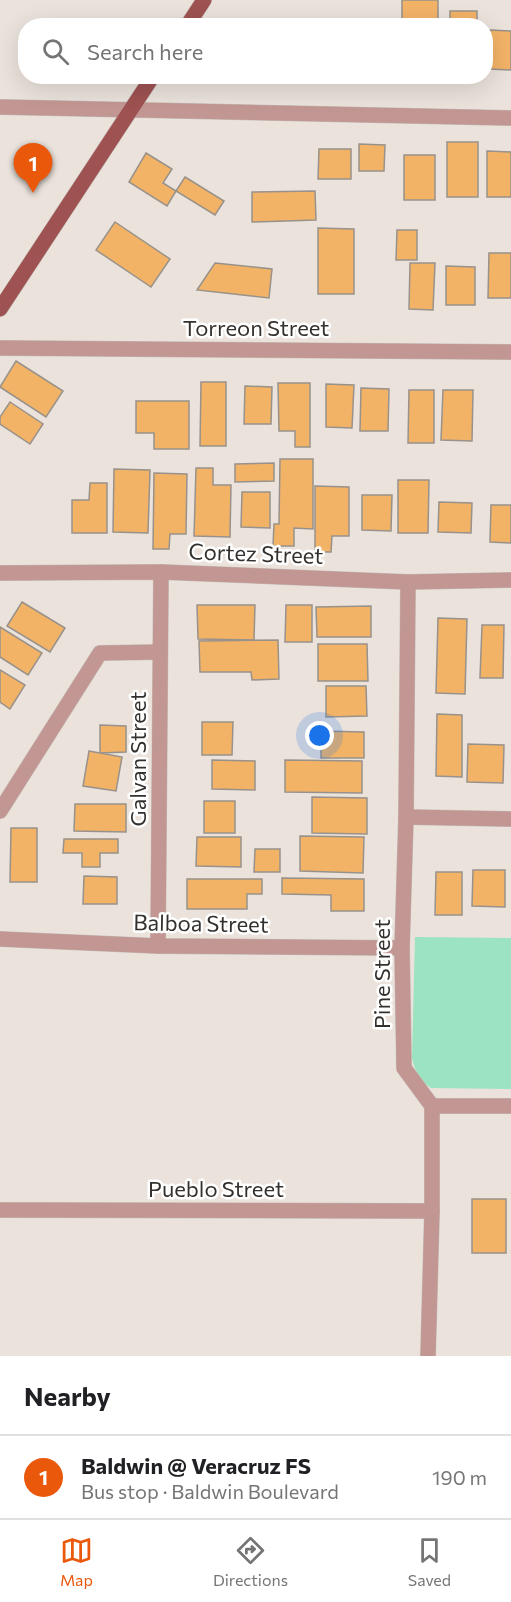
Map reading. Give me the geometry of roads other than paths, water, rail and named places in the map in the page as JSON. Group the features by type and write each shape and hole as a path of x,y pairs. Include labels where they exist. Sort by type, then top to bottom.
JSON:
{"main road":[{"path":"192,18 204,0"},
{"path":"0,309 148,84"}],"street":[{"path":"0,106 511,118"},
{"name":"Torreon Street","path":"0,348 511,352"},
{"name":"Cortez Street","path":"0,573 161,572 408,582 511,579"},
{"name":"Galvan Street","path":"158,946 161,572"},
{"name":"Pine Street","path":"408,582 406,817 402,948 404,1068 432,1106"},
{"path":"0,811 100,653 160,652"},
{"path":"406,817 511,819"},
{"name":"Balboa Street","path":"0,939 158,946 402,948"},
{"path":"428,1356 432,1106 511,1106"},
{"name":"Pueblo Street","path":"0,1210 432,1211"}],"place":[{"name":"Baldwin @ Veracruz FS","path":"33,193"}]}
